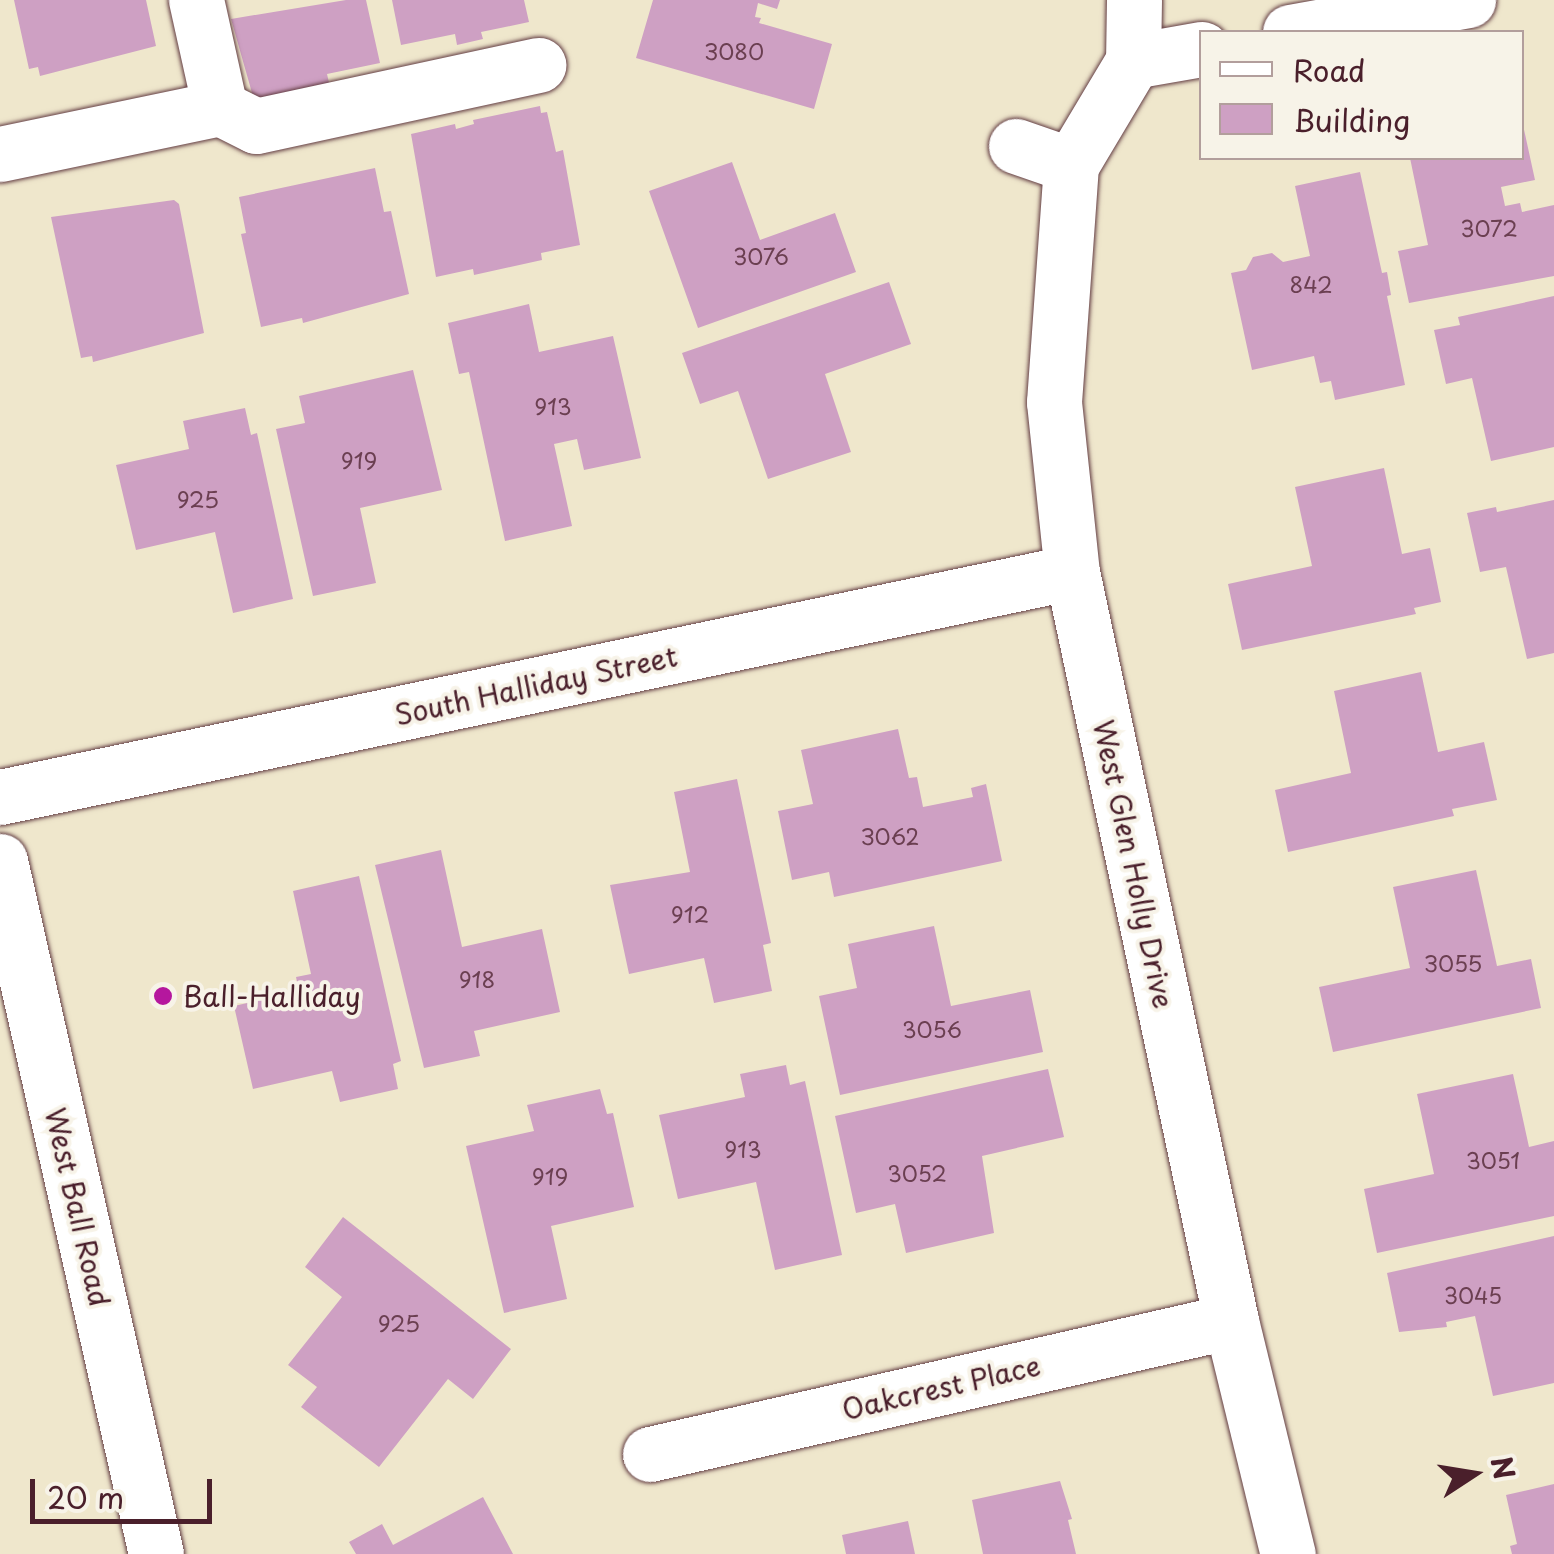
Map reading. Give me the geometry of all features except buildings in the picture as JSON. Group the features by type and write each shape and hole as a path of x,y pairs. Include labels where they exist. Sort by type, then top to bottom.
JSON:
{"street":[{"path":"196,0 220,108"},
{"path":"1134,0 1134,61 1199,49"},
{"path":"1301,30 1468,0"},
{"name":"West Glen Holly Drive","path":"1134,61 1070,165 1054,402 1072,572 1231,1322 1288,1554"},
{"path":"0,154 220,108 256,126 538,65"},
{"path":"1016,146 1070,165"},
{"name":"South Halliday Street","path":"0,797 1072,572"},
{"name":"West Ball Road","path":"4,892 156,1554"},
{"name":"Oakcrest Place","path":"650,1454 1231,1322"}],"place":[{"name":"Ball-Halliday","path":"163,996"}]}
